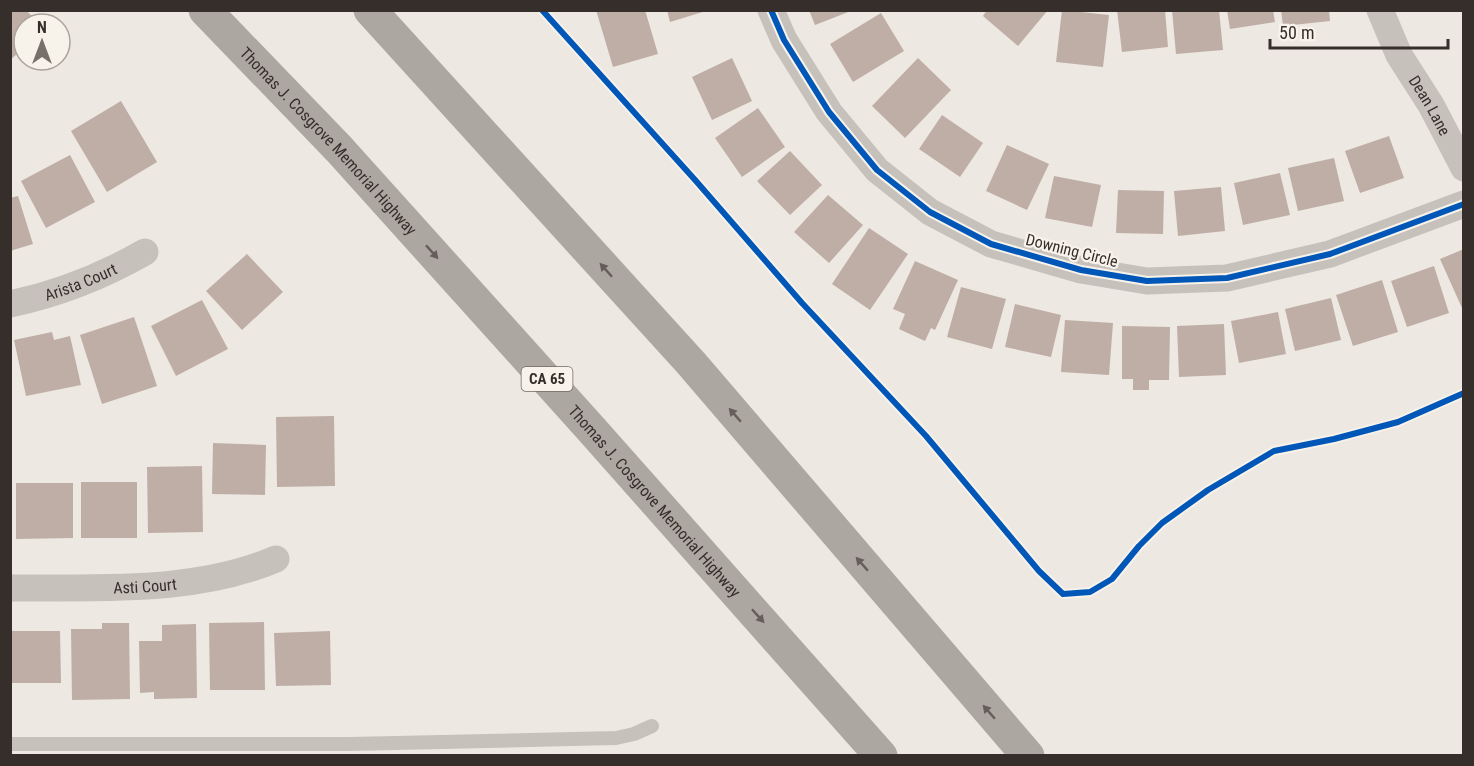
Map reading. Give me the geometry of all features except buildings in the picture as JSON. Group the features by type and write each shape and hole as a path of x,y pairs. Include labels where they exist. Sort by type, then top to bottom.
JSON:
{"highway":[{"name":"Thomas J. Cosgrove Memorial Highway","path":"205,10 355,167 881,756"},
{"path":"370,10 691,363 1028,756"}],"street":[{"name":"Downing Circle","path":"771,10 784,40 829,112 877,170 930,212 991,243 1081,270 1148,281 1227,278 1330,254 1464,204"},
{"name":"Dean Lane","path":"1380,10 1400,56 1431,105 1464,168"},
{"name":"Arista Court","path":"10,304 42,297 83,282 114,270 145,252"},
{"name":"Asti Court","path":"10,588 130,587 174,584 248,571 276,559"}],"lane":[{"path":"10,744 350,744 616,738 634,734 651,726"}],"cycle path":[{"path":"542,10 802,303 926,436 1039,571 1063,594 1090,592 1112,579 1139,546 1162,523 1208,490 1274,451 1334,439 1398,422 1464,393"},
{"path":"771,10 784,40 829,112 877,170 930,212 991,244 1081,270 1147,281 1227,278 1330,254 1464,204"}]}
